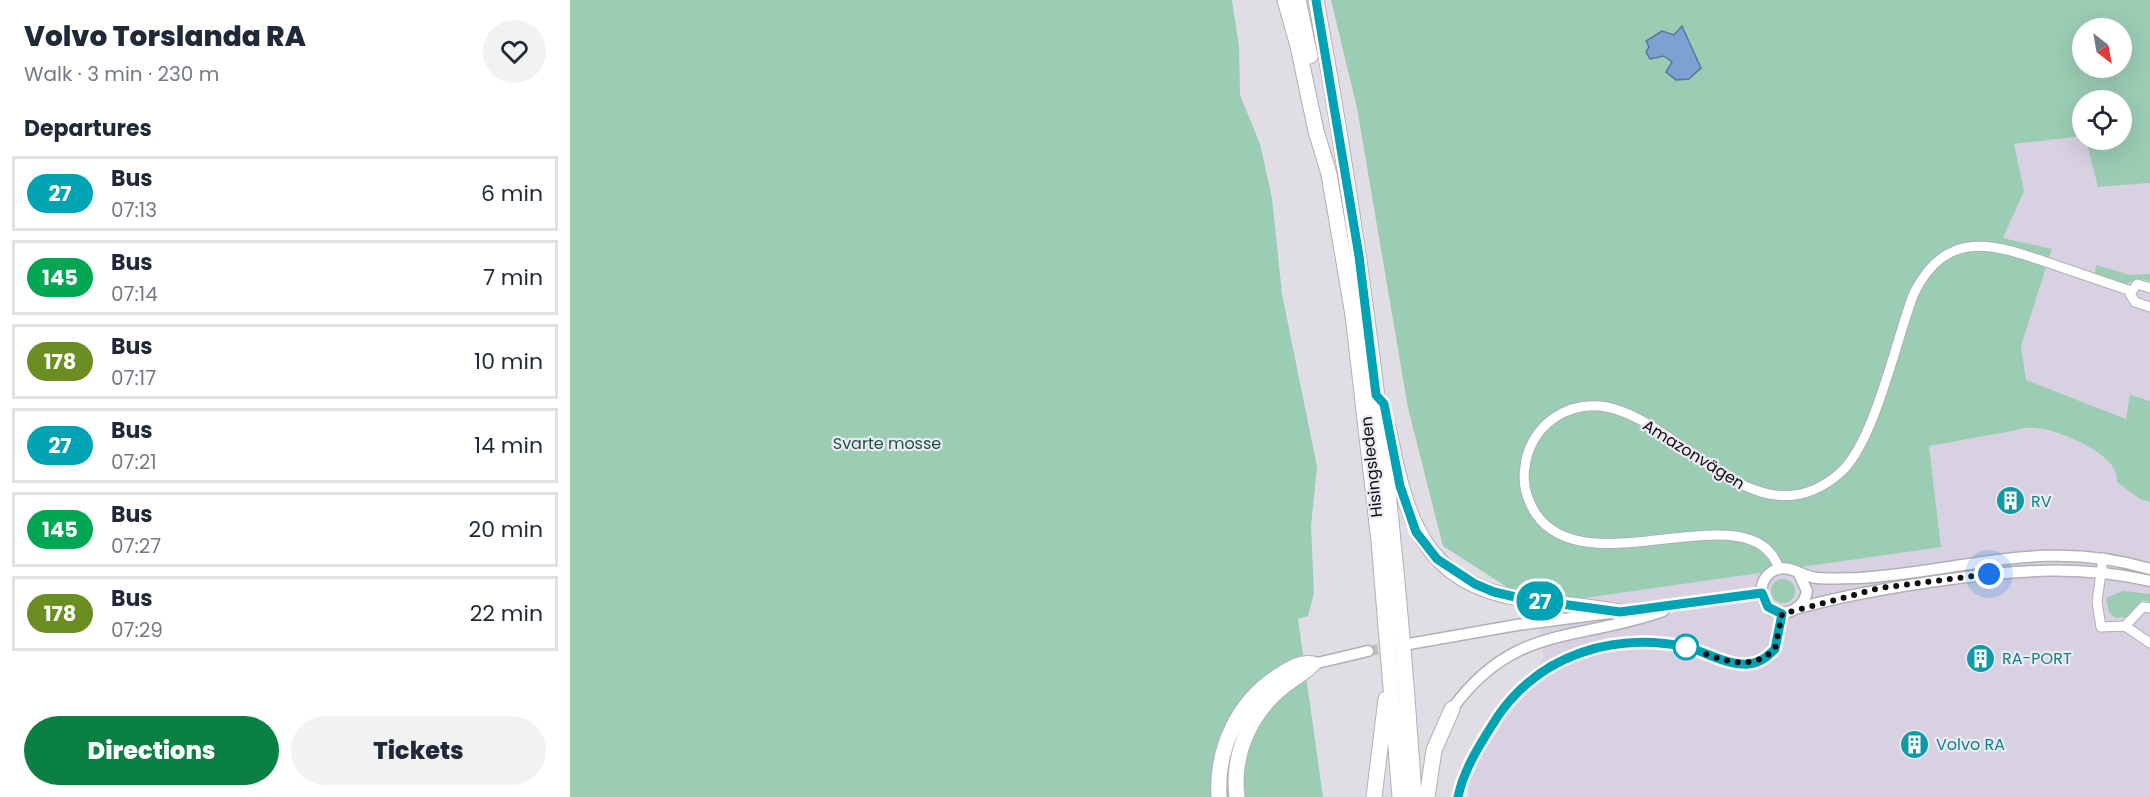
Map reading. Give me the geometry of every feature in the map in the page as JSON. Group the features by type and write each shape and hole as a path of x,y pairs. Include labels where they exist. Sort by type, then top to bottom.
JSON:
{"highway":[{"name":"Hisingsleden","path":"1285,0 1329,174 1362,381 1390,666 1400,797"},
{"path":"1298,0 1328,153 1329,174"},
{"path":"1307,0 1315,33 1329,66"},
{"name":"Hisingsleden","path":"1316,0 1329,66 1360,267 1376,395 1400,617 1414,797"},
{"path":"1376,395 1384,404 1400,486 1416,532 1437,559 1460,575 1494,592 1524,599 1620,612"},
{"path":"1219,797 1221,757 1242,712 1256,694 1274,679 1304,662 1313,664"},
{"path":"1237,797 1237,768 1251,723 1271,697 1313,664"},
{"path":"1374,797 1390,666"},
{"path":"1428,797 1434,750 1452,710"}],"street":[{"name":"Amazonvägen","path":"1779,569 1772,554 1764,545 1756,541 1734,537 1704,535 1604,545 1580,543 1563,536 1541,520 1527,497 1524,474 1529,448 1541,430 1559,415 1579,408 1607,408 1637,418 1751,489 1778,495 1804,491 1837,475 1860,449 1914,293 1923,277 1942,258 1964,248 1995,245 2131,291"},
{"name":"Amazonvägen","path":"2150,288 2137,284 2130,294 2135,302 2150,307"},
{"path":"2150,569 2103,558 2068,554 2026,555 1858,578 1816,578 1799,574 1788,568 1779,569 1766,578 1762,593 1768,607 1782,614 1880,588 2005,572 2068,569 2150,581"},
{"path":"2103,558 2097,602 2101,627 2125,626 2150,642"},
{"path":"1799,574 1805,582 1807,591 1799,608"},
{"path":"1409,644 1496,628 1762,593"},
{"path":"1452,710 1476,680 1507,655 1546,639 1644,617 1686,603"},
{"path":"2125,626 2137,611 2143,607 2150,608"},
{"path":"1458,797 1461,782 1490,728 1509,700 1532,677 1546,667 1579,653 1635,644 1686,647 1741,664 1758,662 1775,649 1782,614"},
{"path":"1313,664 1368,651"}],"shaded area":[{"path":"2072,137 2072,150 2089,150 2099,187 2150,183 2150,401 2130,396 2127,419 2026,380 2021,346 2052,249 2003,238 2023,191 2014,144"},
{"path":"2034,428 2072,438 2101,453 2140,499 2150,502 2150,797 1469,797 1468,785 1490,735 1544,657 1535,605 1941,546 1929,446"}],"green space":[{"name":"Svarte mosse","path":"570,0 1232,0 1239,47 1240,95 1260,144 1272,198 1282,294 1317,467 1311,526 1314,593 1308,616 1298,619 1323,797 570,797"},
{"path":"1331,0 2150,0 2150,183 2098,187 2089,150 2132,150 2132,90 2072,90 2072,137 2014,144 2024,191 2003,238 2052,249 2021,346 2026,380 2126,419 2130,395 2150,401 2150,502 2140,499 2117,482 2116,472 2109,462 2086,445 2044,429 2024,429 1929,446 1941,547 1535,605 1443,546 1408,408 1357,108","holes":["1682,26 1701,68 1672,63 1664,56 1646,52 1649,47 1646,40 1662,31 1674,35"]},
{"path":"2096,265 2130,275 2150,274 2150,281 2140,279 2125,284 2095,274"},
{"path":"1783,579 1788,580 1794,586 1794,596 1788,602 1783,603 1778,602 1772,596 1771,591 1772,586 1778,580"},
{"path":"2123,591 2150,594 2150,602 2142,600 2126,617 2116,618 2109,612 2106,598"}],"water":[{"path":"1682,26 1701,68 1689,79 1676,80 1666,72 1672,62 1664,56 1650,59 1646,52 1649,47 1646,41 1662,31 1674,35"}],"tunnel":[{"path":"1368,651 1394,647"}],"bus line":[{"name":"27","path":"1316,0 1329,66 1359,256 1376,395 1384,404 1400,486 1416,532 1437,559 1475,584 1508,596 1620,612 1762,593 1768,607 1782,614 1775,649 1767,658 1758,662 1741,664 1686,647 1635,644 1607,646 1579,653 1546,667 1532,677 1509,700 1484,737 1461,782 1458,797"}],"place":[{"name":"RV","path":"2010,501"},
{"name":"RA-PORT","path":"1981,658"},
{"name":"Volvo RA","path":"1915,744"}],"route":[{"path":"1686,647 1741,664 1758,662 1767,658 1775,649 1782,614 1880,588 1989,574"}]}
